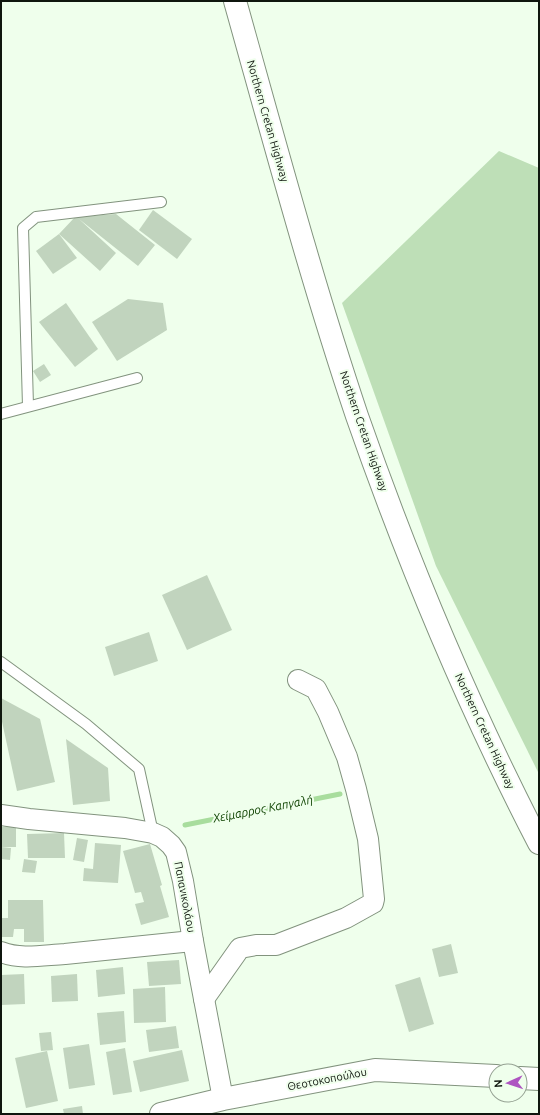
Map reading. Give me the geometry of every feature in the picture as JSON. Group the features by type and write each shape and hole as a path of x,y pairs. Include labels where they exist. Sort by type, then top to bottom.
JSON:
{"main road":[{"name":"Northern Cretan Highway","path":"235,1 296,222 357,416 385,493 423,589 471,704 539,843"},
{"name":"Θεοτοκοπούλου","path":"161,1114 223,1099 375,1070 488,1076"},
{"path":"528,1078 539,1079"}],"street":[{"path":"204,999 240,948 256,945 276,945 346,918 373,903 374,899 368,839 348,757 316,689 298,680"},
{"name":"Παπανικολάου","path":"1,815 125,828 162,837 171,845 176,852 183,881 223,1099"},
{"path":"1,952 9,956 23,957 193,941"}],"lane":[{"path":"28,406 23,228 36,217 161,202"},
{"path":"1,414 137,378"},
{"path":"1,662 86,724 139,769 153,834"}],"green space":[{"path":"499,151 539,168 539,774 436,566 342,303"}],"building":[{"path":"153,210 192,239 177,259 139,230"},
{"path":"116,214 155,245 138,266 79,219 116,253 100,271 59,234 75,217"},
{"path":"59,234 77,258 53,274 36,251"},
{"path":"128,299 163,303 167,330 117,361 92,322"},
{"path":"66,303 98,349 75,367 39,322"},
{"path":"44,364 51,375 40,382 33,371"},
{"path":"207,575 232,630 187,650 162,595"},
{"path":"149,632 158,661 114,676 105,647"},
{"path":"1,698 40,719 55,782 17,791 1,717"},
{"path":"66,739 108,768 110,801 73,805"},
{"path":"1,827 16,827 16,847 1,847"},
{"path":"64,833 65,858 28,858 27,834"},
{"path":"77,838 88,840 84,862 73,860"},
{"path":"95,843 121,845 118,883 83,881 84,868 93,869"},
{"path":"150,844 162,885 160,886 169,917 141,925 135,904 144,902 141,892 135,893 123,851"},
{"path":"1,847 11,848 10,860 1,859"},
{"path":"24,859 37,861 35,873 22,872"},
{"path":"8,900 43,900 44,942 24,942 24,929 14,929 13,937 1,937 1,918 8,918"},
{"path":"451,944 458,973 439,977 432,949"},
{"path":"179,960 181,984 149,986 147,962"},
{"path":"123,967 125,994 98,997 96,970"},
{"path":"24,974 25,1004 1,1005 1,975"},
{"path":"77,974 78,1001 52,1002 51,976"},
{"path":"420,977 434,1024 409,1032 395,985"},
{"path":"165,987 166,1022 134,1023 133,989"},
{"path":"124,1011 126,1042 100,1045 97,1013"},
{"path":"176,1026 179,1048 149,1052 146,1030"},
{"path":"51,1032 53,1050 41,1051 39,1033"},
{"path":"89,1044 95,1085 69,1089 63,1048"},
{"path":"125,1048 132,1092 113,1095 106,1052"},
{"path":"182,1050 189,1081 140,1092 133,1061"},
{"path":"47,1051 58,1101 26,1108 15,1058"},
{"path":"82,1106 83,1114 64,1114 63,1109"}],"waterway":[{"name":"Χείμαρρος Καπγαλή","path":"185,825 340,794"}]}
